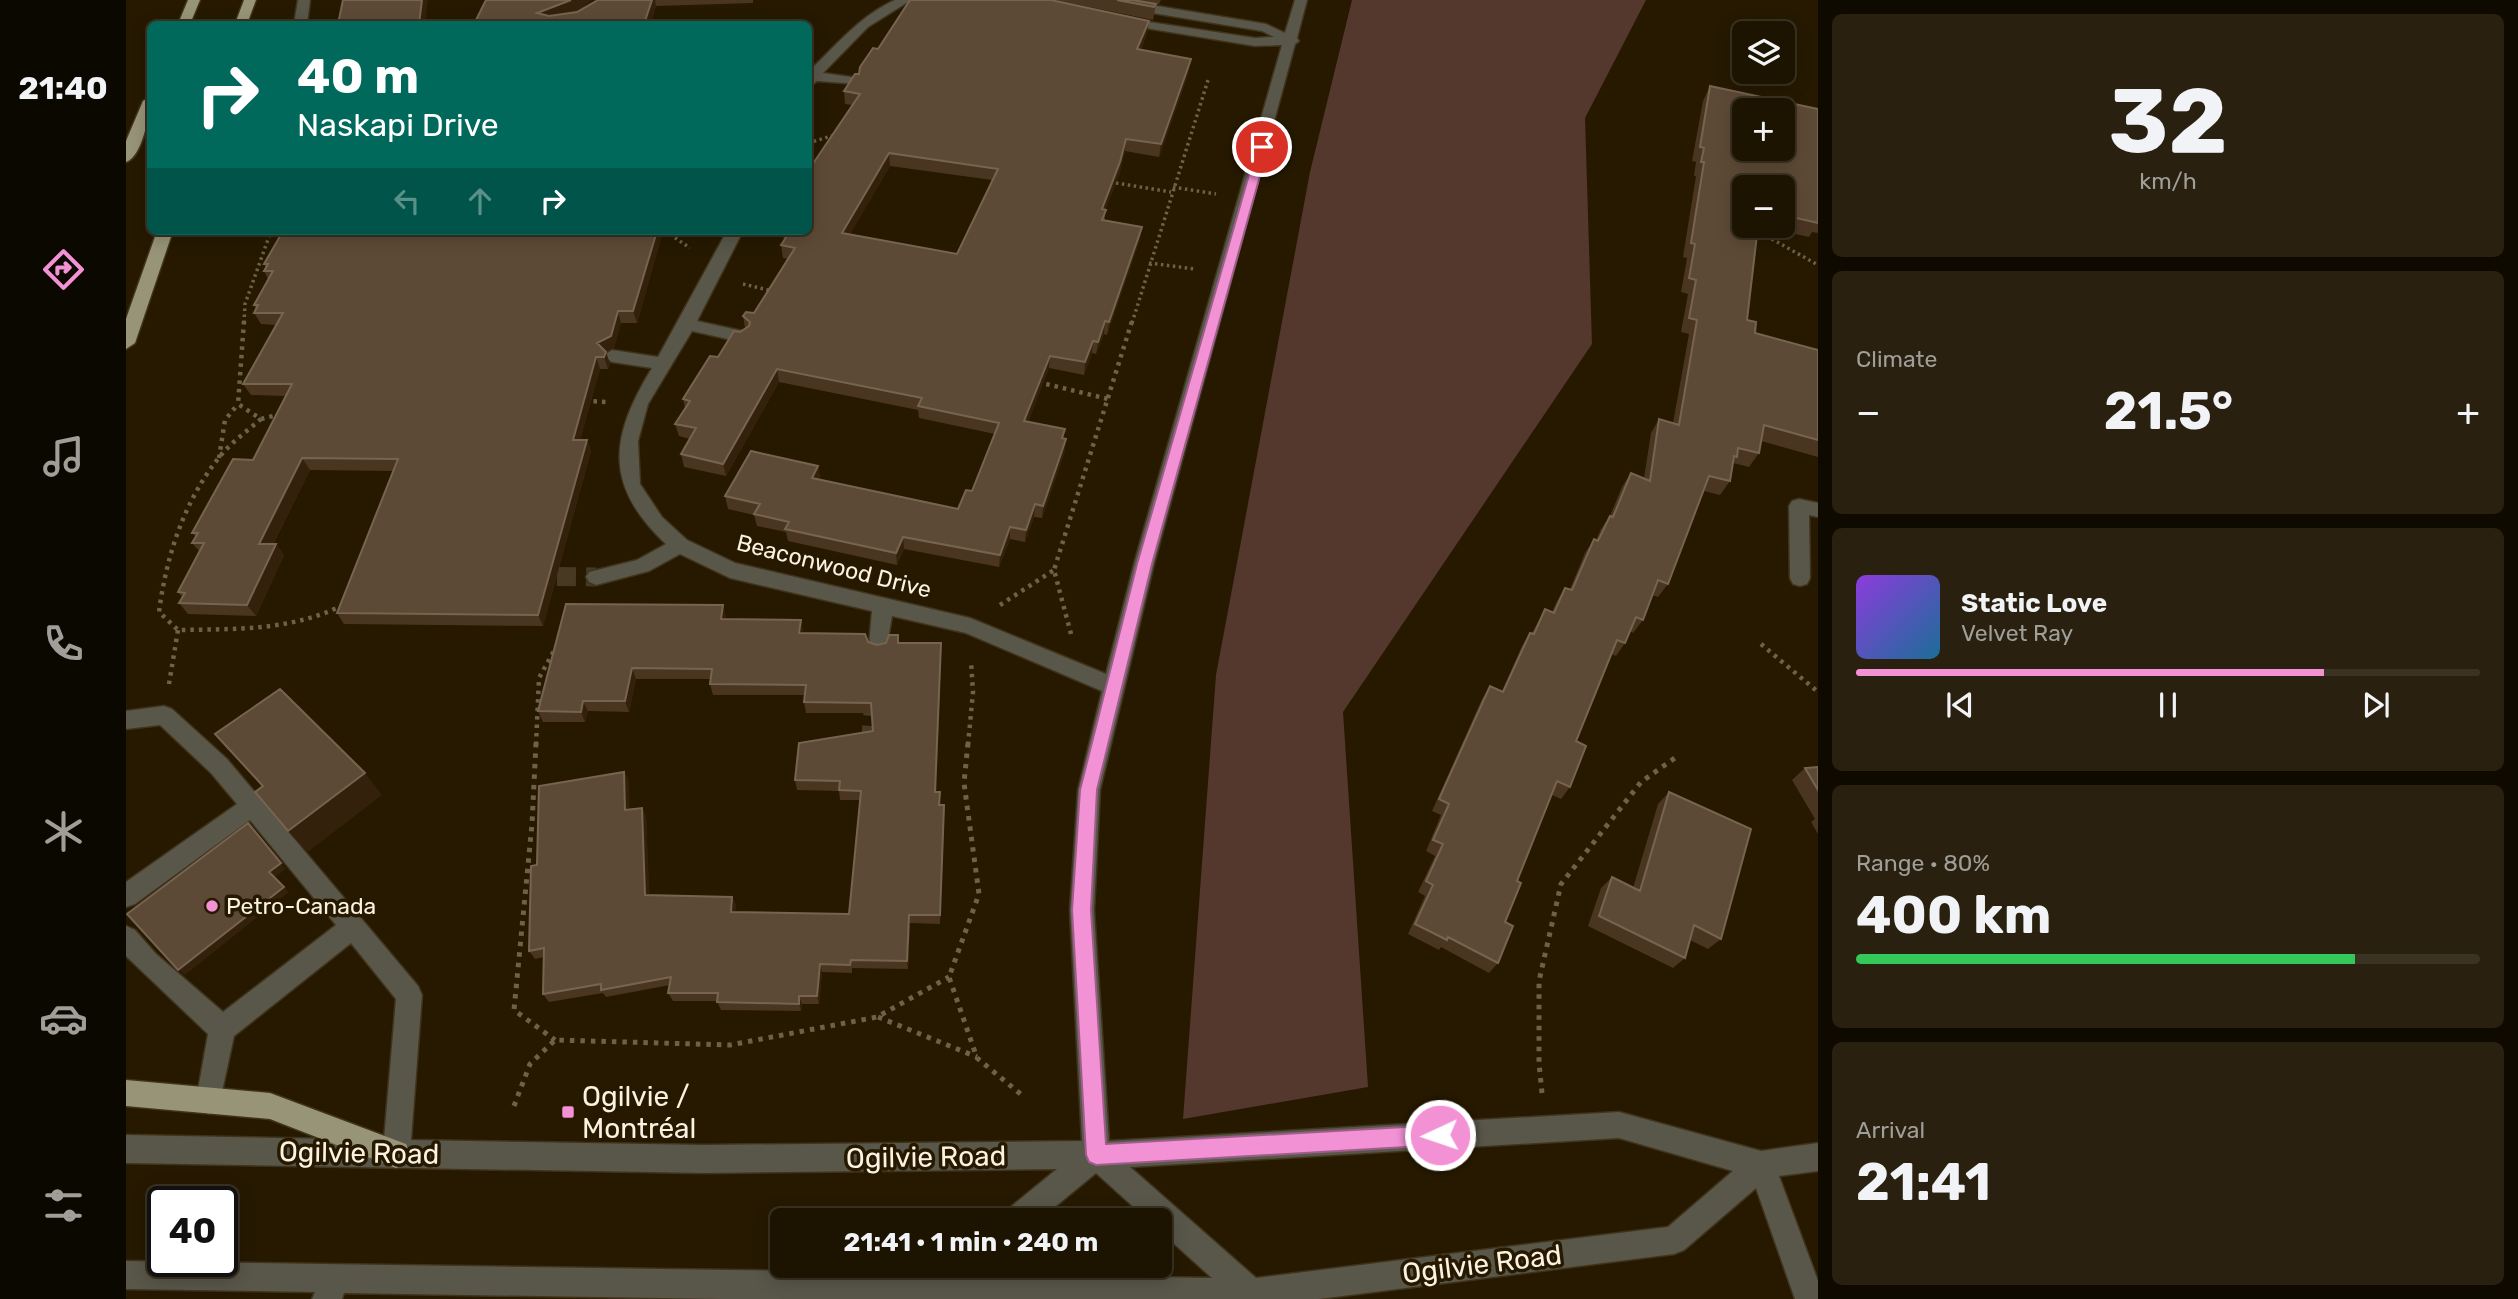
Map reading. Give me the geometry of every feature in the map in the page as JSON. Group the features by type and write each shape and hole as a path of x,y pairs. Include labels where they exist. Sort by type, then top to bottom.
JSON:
{"main road":[{"path":"185,21 194,0"},
{"path":"242,21 250,0"},
{"path":"126,158 147,108"},
{"path":"126,343 164,235"},
{"path":"126,284 146,283"},
{"path":"126,1093 270,1106 396,1154"}],"street":[{"path":"301,21 303,0"},
{"path":"812,77 843,42 889,6 905,0"},
{"path":"1098,0 1266,28 1292,41"},
{"path":"1251,1293 1096,1155 1082,910 1089,790 1144,564 1248,200 1301,0"},
{"path":"1106,17 1255,42 1292,41"},
{"path":"812,79 853,81"},
{"name":"Beaconwood Drive","path":"733,235 687,324 639,404 629,441 631,485 655,522 680,545 730,570 883,608 970,626 1114,687"},
{"path":"687,324 741,336"},
{"path":"612,356 664,364"},
{"path":"1800,578 1799,506 1818,510"},
{"path":"596,577 642,566 680,545"},
{"path":"879,645 883,608"},
{"path":"126,720 164,715 219,766 409,995 396,1154"},
{"path":"126,896 252,806"},
{"path":"209,1101 222,1029 352,927"},
{"path":"126,938 147,962 222,1029"},
{"name":"Ogilvie Road","path":"126,1149 705,1159 1096,1155 1619,1125 1761,1165 1818,1157"},
{"path":"1032,1208 1096,1155"},
{"path":"1761,1165 1810,1299"},
{"name":"Ogilvie Road","path":"126,1275 331,1288 936,1286 1251,1293 1674,1240 1761,1165"},
{"path":"936,1286 946,1278"}],"path":[{"path":"1074,671 1070,624 1054,570 1209,77"},
{"path":"812,142 848,130"},
{"path":"1108,182 1248,200"},
{"path":"219,457 225,421 238,404 245,304 270,235"},
{"path":"670,235 741,284 780,293"},
{"path":"1770,238 1818,265"},
{"path":"1149,263 1227,273"},
{"path":"1031,380 1108,399"},
{"path":"573,401 639,404"},
{"path":"238,404 261,419"},
{"path":"286,412 261,419 219,457 182,518 163,577 159,612 178,630 262,629 330,613 347,603"},
{"path":"977,1058 949,977 979,894 964,783 973,692 970,626 1054,570"},
{"path":"164,715 178,630"},
{"path":"1761,644 1818,692"},
{"path":"556,646 539,678 532,824 514,1010 555,1040 730,1045 877,1017 949,977"},
{"path":"1545,1129 1539,1063 1539,981 1561,884 1642,782 1679,755"},
{"path":"877,1017 977,1058 1023,1096"},
{"path":"514,1106 530,1063 555,1040"}],"shaded area":[{"path":"1352,0 1646,0 1585,118 1592,344 1343,712 1368,1087 1183,1119 1216,675 1310,172"}],"building":[{"path":"343,0 422,0 419,21 339,21"},
{"path":"486,0 571,0 537,13 549,16 577,12 598,0 652,0 645,21 476,21"},
{"path":"910,0 1051,0 1149,21 1137,49 1191,59 1161,144 1126,139 1102,209 1106,210 1102,220 1142,227 1109,322 1105,321 1098,342 1093,341 1085,362 1050,356 1024,421 1065,429 1062,438 1066,439 1043,506 1035,504 1026,530 1010,527 1000,555 903,537 896,553 785,529 789,522 754,514 760,504 725,496 751,451 818,466 812,478 958,509 966,490 972,491 999,423 918,406 922,398 777,369 723,464 681,454 696,428 675,424 690,401 683,399 710,356 718,357 734,331 740,332 749,326 750,322 743,316 746,312 754,313 795,248 781,245 787,235 812,235 812,165 860,94 844,91 855,74 859,74 860,67 873,48 878,49","holes":["889,153 998,169 957,254 842,233"]},
{"path":"1117,0 1133,0 1156,4 1154,7"},
{"path":"1710,86 1766,98 1732,98 1732,161 1795,161 1795,104 1818,109 1818,223 1795,218 1795,175 1732,175 1732,238 1757,238 1747,320 1756,322 1755,333 1818,350 1818,440 1764,425 1759,453 1738,448 1730,481 1709,476 1668,584 1658,580 1643,620 1636,617 1625,643 1617,640 1576,741 1586,746 1570,787 1557,781 1517,881 1521,883 1505,922 1513,926 1498,963 1448,937 1447,940 1415,924 1433,885 1426,881 1443,844 1433,840 1449,804 1439,799 1490,686 1503,692 1530,633 1534,634 1545,609 1554,613 1565,588 1572,590 1594,539 1598,541 1610,516 1613,517 1631,473 1650,481 1659,419 1679,425 1697,320 1689,318 1696,280 1689,278 1704,148 1700,147"},
{"path":"281,235 656,235 633,311 618,311 611,336 597,343 606,352 604,357 596,357 573,440 587,440 538,615 337,613 398,459 302,458 259,544 276,544 247,605 179,603 185,593 178,592 204,543 192,543 198,533 192,533 233,459 253,460 292,384 243,384 283,313 254,313 258,305 254,305 273,271 264,271 268,264 264,264"},
{"path":"566,604 723,605 721,619 801,620 799,633 865,634 868,642 877,645 886,643 889,635 898,635 898,643 941,643 935,792 940,792 939,805 944,805 940,915 909,915 907,961 851,960 850,965 820,964 817,996 799,996 799,1004 717,1002 718,993 668,993 671,977 601,990 601,984 543,994 544,948 529,951 531,866 537,865 539,786 624,772 625,810 642,808 645,895 732,897 731,912 849,914 861,791 839,790 840,781 795,780 799,743 873,731 871,703 804,702 806,685 710,684 712,669 632,668 625,701 583,701 581,712 538,711"},
{"path":"280,689 365,773 288,831 255,792 263,786 215,734"},
{"path":"1818,767 1818,790 1805,768"},
{"path":"1669,792 1751,829 1721,939 1694,925 1685,958 1599,916 1612,877 1640,891"},
{"name":"Petro-Canada","path":"248,823 281,863 269,872 284,887 178,970 127,914"}],"tunnel":[{"path":"528,576 596,577"},
{"path":"870,745 875,692"},
{"path":"869,758 870,743"}],"place":[{"name":"Petro-Canada","path":"212,906"},
{"name":"Ogilvie / Montréal","path":"568,1112"}],"route":[{"path":"1262,147 1144,564 1089,790 1082,910 1096,1155 1440,1135"}]}
